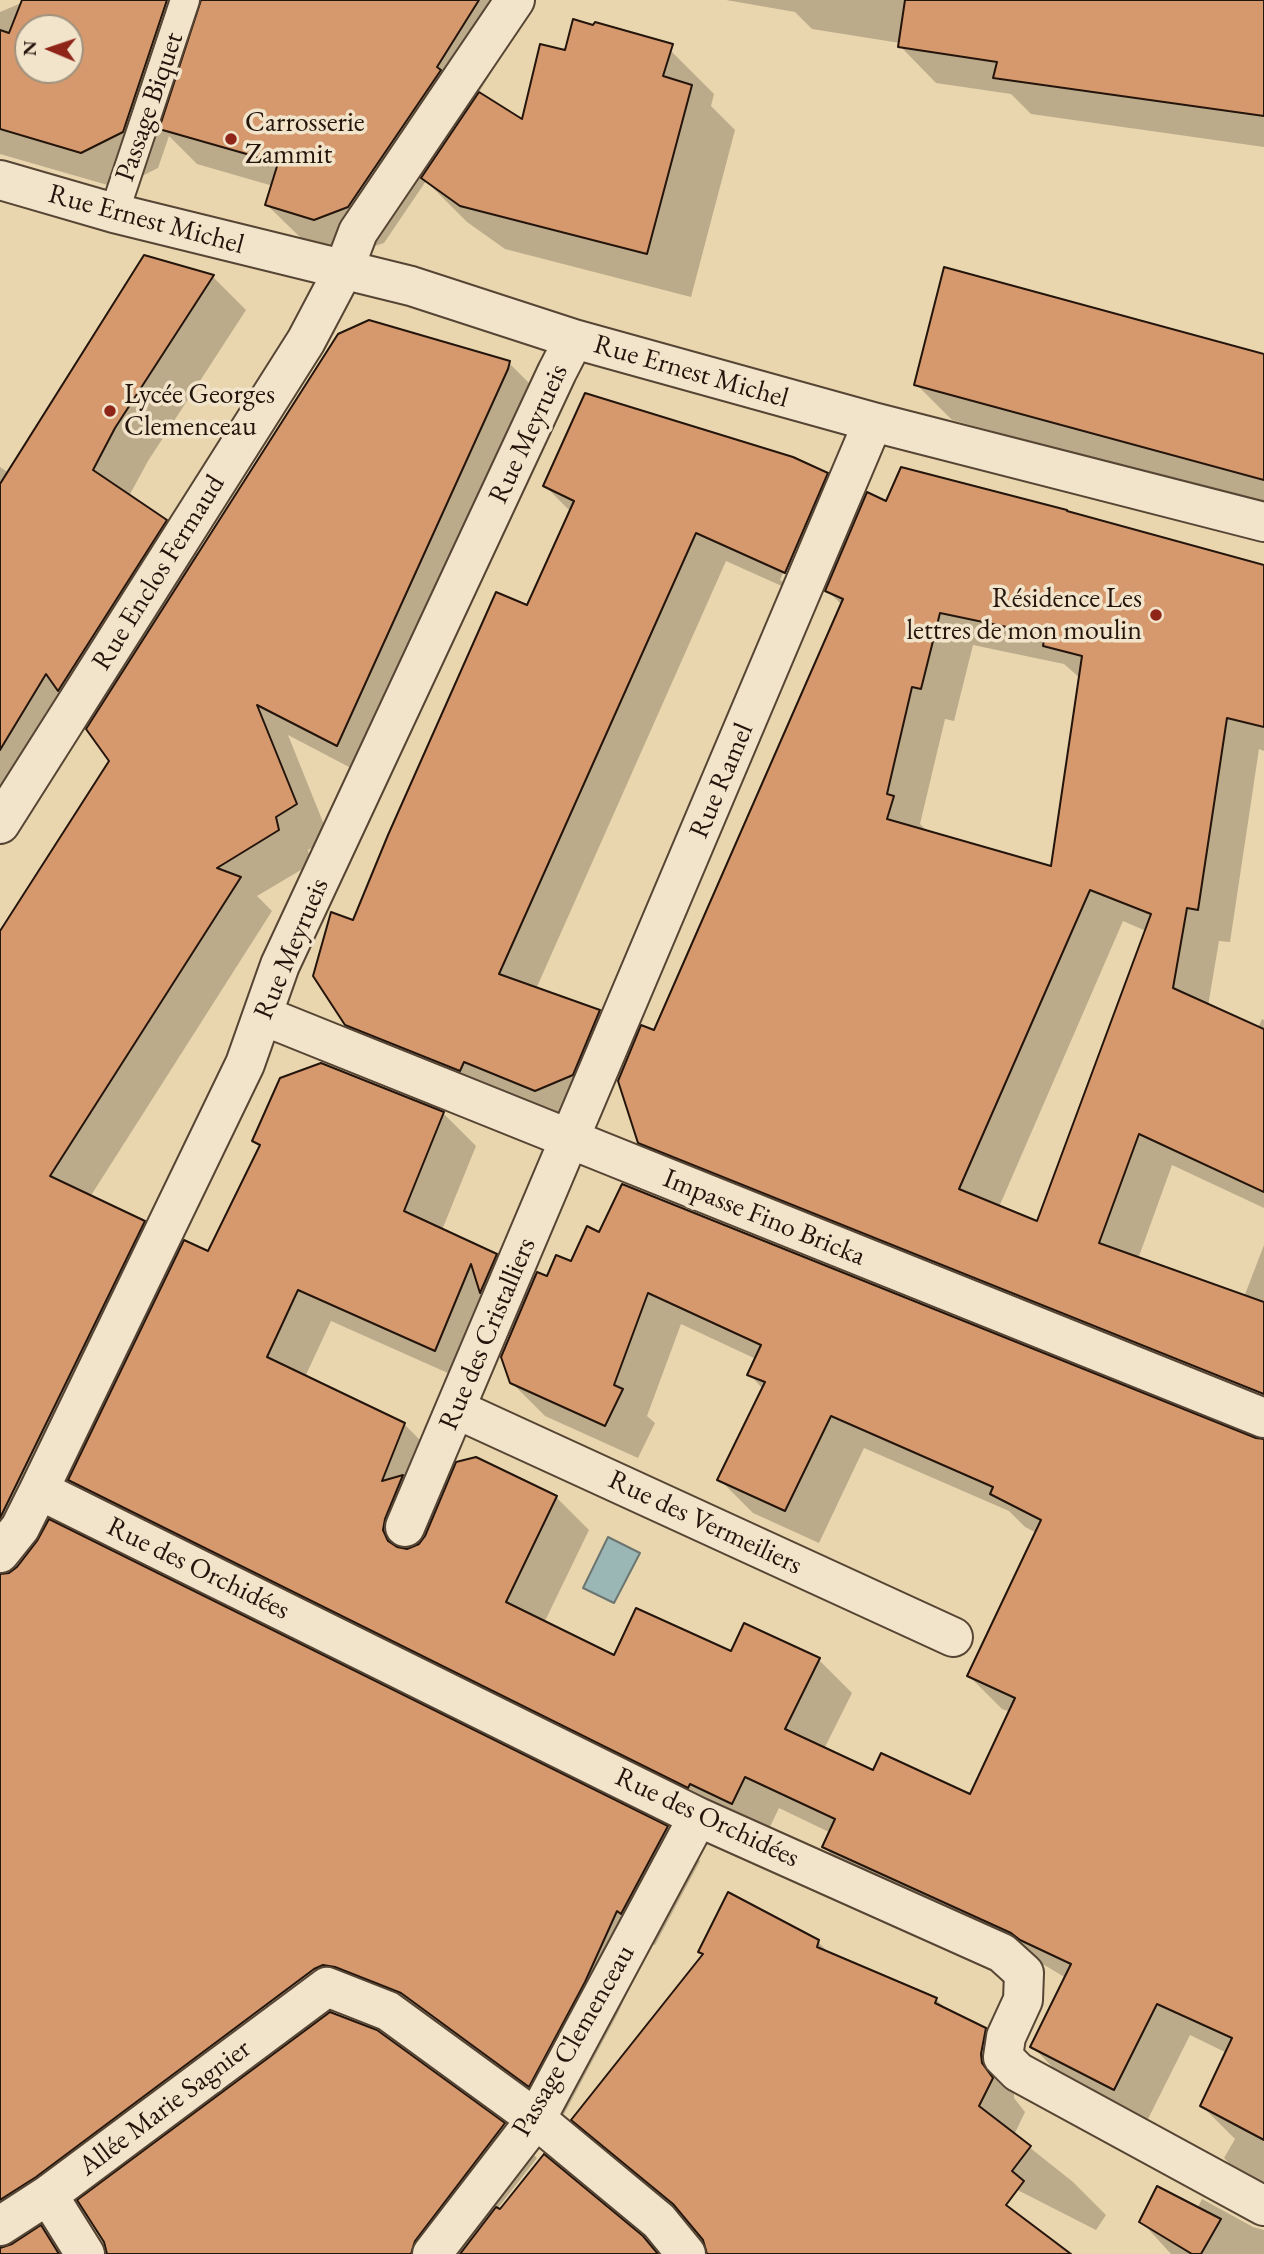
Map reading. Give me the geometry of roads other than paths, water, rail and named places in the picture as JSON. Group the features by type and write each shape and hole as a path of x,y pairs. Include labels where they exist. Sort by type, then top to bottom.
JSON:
{"street":[{"name":"Rue Enclos Fermaud","path":"0,824 306,341 344,269 358,232 515,0"},
{"name":"Rue Ernest Michel","path":"0,180 114,213 411,286 574,339 873,422 1264,522"},
{"name":"Rue Meyrueis","path":"0,1553 20,1528 245,1064 280,965 574,339"},
{"name":"Rue Ramel","path":"571,1140 873,422"},
{"name":"Impasse Fino Bricka","path":"264,1016 1264,1418"},
{"name":"Rue des Cristalliers","path":"405,1527 571,1140"},
{"name":"Rue des Vermeiliers","path":"456,1409 953,1637"},
{"name":"Rue des Orchidées","path":"39,1490 698,1817 1002,1953 1024,1973 1023,2000 1006,2037 1003,2057 1018,2073 1264,2206"},
{"name":"Passage Clemenceau","path":"432,2254 536,2119 698,1817"},
{"name":"Allée Marie Sagnier","path":"0,2226 48,2195 327,1987 388,2011 536,2119"},
{"path":"536,2119 659,2221 686,2254"},
{"path":"48,2195 85,2254"}],"lane":[{"name":"Passage Biquet","path":"114,213 185,0"}],"water":[{"path":"608,1537 640,1553 614,1603 583,1588"}],"place":[{"name":"Carrosserie Zammit","path":"231,139"},
{"name":"Lycée Georges Clemenceau","path":"110,411"},
{"name":"Résidence Les lettres de mon moulin","path":"1156,615"}]}
